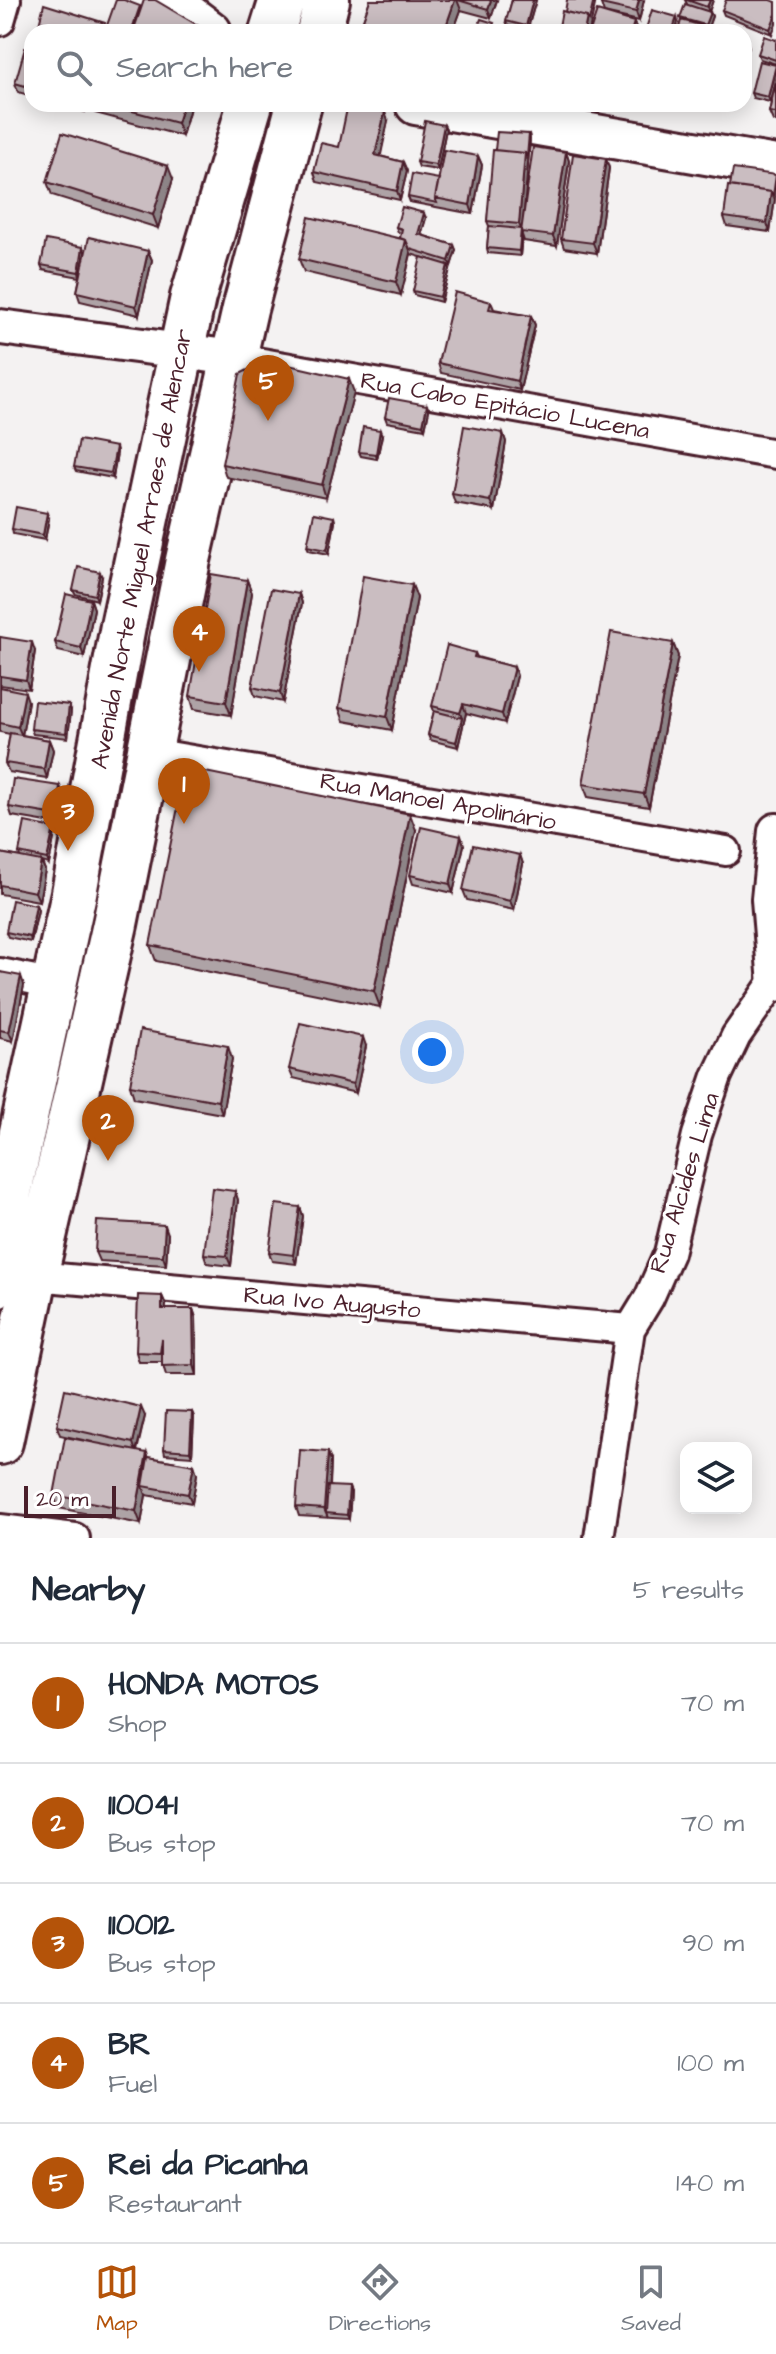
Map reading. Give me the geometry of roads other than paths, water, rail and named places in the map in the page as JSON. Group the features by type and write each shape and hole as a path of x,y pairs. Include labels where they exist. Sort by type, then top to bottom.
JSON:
{"main road":[{"path":"169,0 200,24"},
{"path":"274,24 282,0"},
{"path":"321,24 327,0"},
{"name":"Avenida Norte Miguel Arraes de Alencar","path":"0,1233 66,992 123,626 181,350 193,297 248,112"},
{"name":"Avenida Norte Miguel Arraes de Alencar","path":"0,1442 17,1287 151,753 188,560 248,294 297,112"},
{"path":"462,112 776,166"}],"street":[{"path":"0,21 6,0"},
{"path":"285,24 293,0"},
{"path":"303,24 310,0"},
{"path":"261,112 219,304 279,112"},
{"path":"0,327 234,358"},
{"name":"Rua Cabo Epitácio Lucena","path":"234,358 776,454"},
{"path":"17,1287 86,893 192,361 214,367 117,814"},
{"name":"Rua Manoel Apolinário","path":"151,753 726,851"},
{"path":"776,831 771,858 776,982"},
{"path":"0,973 66,992 0,1366"},
{"name":"Rua Alcides Lima","path":"599,1538 630,1329 649,1298 669,1253 697,1135 717,1076 736,1036 776,982"},
{"name":"Rua Ivo Augusto","path":"17,1287 630,1329"},
{"path":"0,1529 75,1538"}],"place":[{"name":"Rei da Picanha","path":"268,421"},
{"name":"BR","path":"199,672"},
{"name":"HONDA MOTOS","path":"184,824"},
{"name":"110012","path":"68,851"},
{"name":"110041","path":"108,1161"}]}
